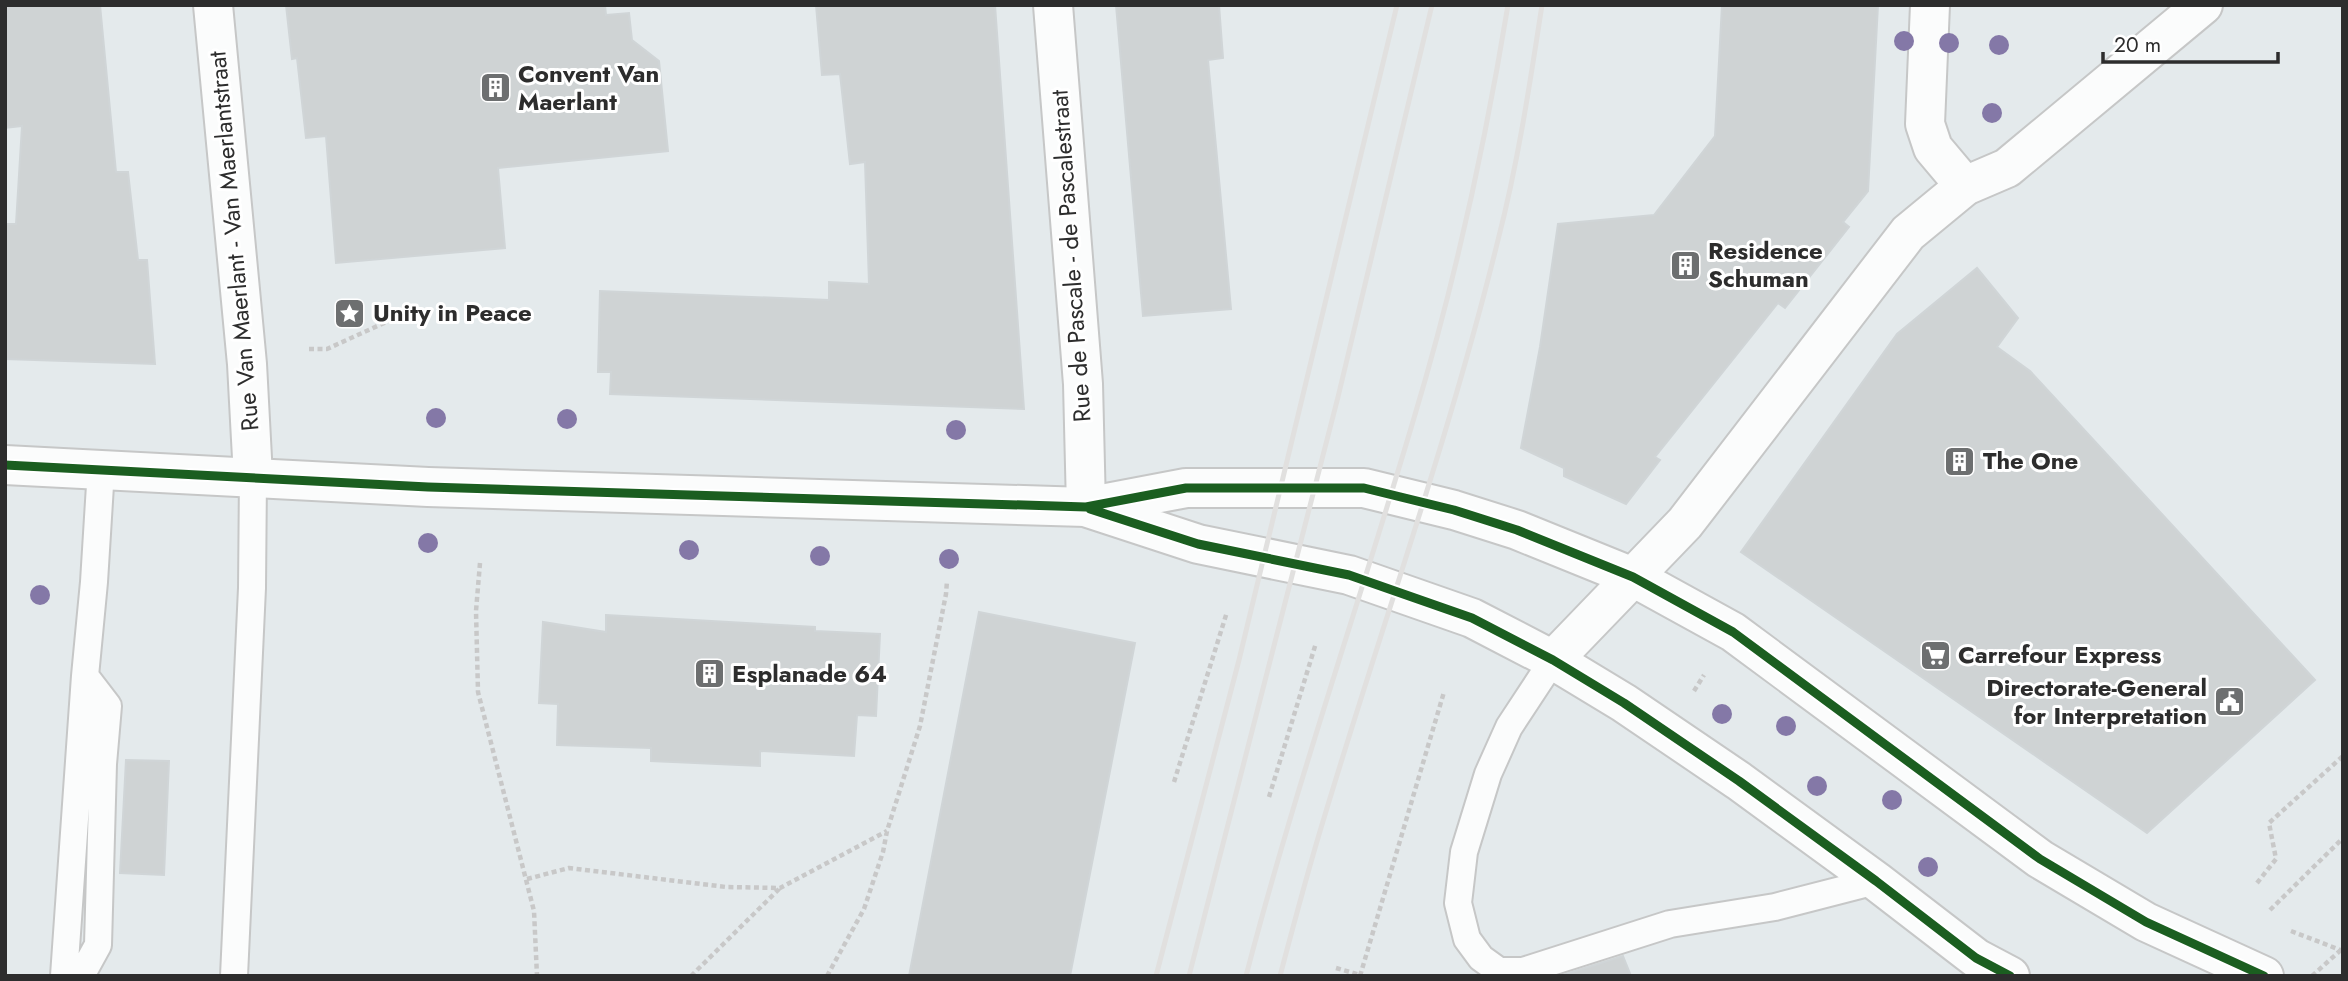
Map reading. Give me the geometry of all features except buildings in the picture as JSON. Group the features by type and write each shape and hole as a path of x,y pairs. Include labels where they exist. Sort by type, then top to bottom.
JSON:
{"street":[{"name":"Rue Van Maerlant - Van Maerlantstraat","path":"213,5 247,363 253,477"},
{"name":"Rue de Pascale - de Pascalestraat","path":"1053,5 1083,384 1086,508"},
{"path":"1930,5 1926,124 1933,148 1965,186"},
{"path":"1553,660 1685,523 1908,233 1965,186 2007,167 2203,5"},
{"path":"5,465 428,487 1086,508 1186,488 1364,488 1454,510 1504,526 1633,577 1732,632 2040,859 2146,922 2264,976"},
{"path":"1086,508 1198,544 1349,575 1472,618 1553,660 1625,703 1728,773 1976,958 2010,976"}],"lane":[{"path":"64,976 101,469"},
{"path":"234,976 252,588 253,477"},
{"path":"1553,660 1508,727 1488,774 1464,852 1458,904 1467,939 1481,958 1499,971 1523,971 1670,925 1775,907 1876,881"},
{"path":"81,976 99,945 103,764 108,706 85,677"}],"path":[{"path":"309,349 327,349 419,307"},
{"path":"480,563 476,611 478,692 534,911 537,976"},
{"path":"827,976 864,909 883,852 920,726 947,581"},
{"path":"1174,782 1227,612"},
{"path":"1269,797 1316,643"},
{"path":"1336,968 1360,976 1444,692"},
{"path":"2257,883 2276,859 2269,823 2343,756"},
{"path":"691,976 780,888 887,831"},
{"path":"2270,910 2343,838"},
{"path":"527,878 569,868 726,887 780,888"},
{"path":"2283,928 2343,949 2312,976"}],"railway":[{"path":"1156,976 1239,660 1397,5"},
{"path":"1189,976 1338,397 1432,5"},
{"path":"1246,976 1285,836 1393,488 1443,316 1479,161 1508,5"},
{"path":"1280,976 1318,838 1437,458 1479,313 1512,182 1542,5"}],"cycle path":[{"path":"5,465 428,487 1086,507 1186,488 1364,488 1454,510 1517,530 1633,577 1733,632 2040,859 2146,922 2264,976"},
{"path":"1090,509 1198,544 1349,575 1472,618 1553,660 1624,703 1739,781 1976,958 2010,976"}],"place":[{"name":"Convent Van Maerlant","path":"495,88"},
{"name":"Residence Schuman","path":"1685,265"},
{"name":"Unity in Peace","path":"350,313"},
{"name":"The One","path":"1960,461"},
{"name":"Carrefour Express","path":"1935,655"},
{"name":"Esplanade 64","path":"709,674"},
{"name":"Directorate-General for Interpretation","path":"2230,702"}]}
